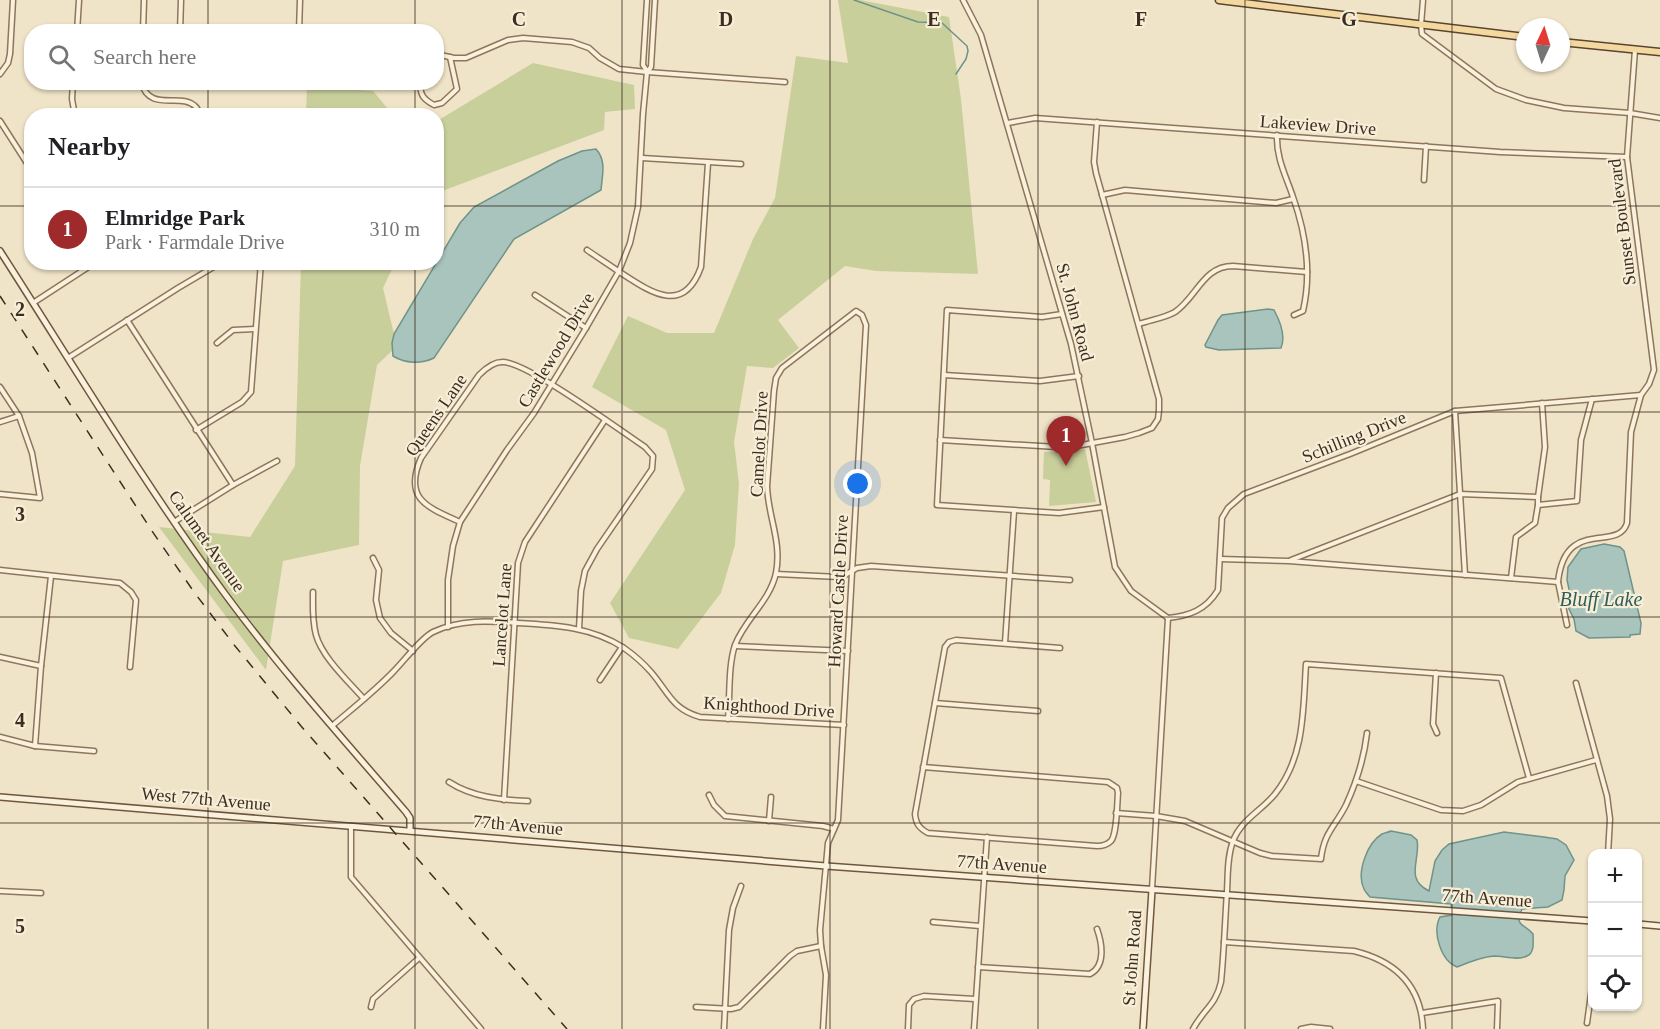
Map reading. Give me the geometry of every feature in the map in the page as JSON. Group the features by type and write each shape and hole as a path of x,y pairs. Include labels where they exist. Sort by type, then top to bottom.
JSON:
{"main road":[{"path":"1219,0 1516,36"},
{"path":"1570,43 1660,52"}],"street":[{"path":"0,74 8,63 13,0"},
{"path":"78,24 79,0"},
{"path":"143,24 144,0"},
{"path":"180,24 181,0"},
{"path":"299,24 300,0"},
{"name":"Castlewood Drive","path":"647,0 643,65 647,72"},
{"name":"Castlewood Drive","path":"448,627 448,580 453,546 460,522 552,384 619,271 630,243 638,207 643,114 647,72 651,67 655,0"},
{"name":"St. John Road","path":"963,0 981,35 1062,314 1092,443 1114,567 1131,591 1168,618"},
{"path":"1422,0 1422,34 1496,89 1526,100 1564,108 1630,113 1660,118"},
{"path":"444,56 466,58 508,40 524,38 572,42 589,48 600,58 619,69 785,82"},
{"name":"Sunset Boulevard","path":"1558,582 1564,556 1572,547 1584,541 1618,534 1625,530 1628,513 1630,440 1641,395 1649,384 1654,370 1627,158 1635,50"},
{"path":"420,90 425,100 434,105 441,103 457,89 450,57"},
{"path":"73,90 74,108"},
{"path":"144,90 152,98 185,101 196,108"},
{"name":"Lakeview Drive","path":"1008,123 1035,118 1627,158"},
{"path":"0,121 24,158"},
{"path":"940,440 1071,447 1140,433 1152,428 1158,419 1159,399 1094,162 1096,123"},
{"path":"1277,135 1277,152 1305,239 1306,298 1303,311 1294,315"},
{"path":"1424,180 1426,146"},
{"path":"642,158 741,164"},
{"path":"587,250 649,291 676,296 688,290 696,280 701,267 708,163"},
{"path":"1102,195 1125,190 1276,203 1293,199"},
{"name":"Calumet Avenue","path":"0,251 174,522 277,660 410,818 410,831"},
{"path":"1139,324 1173,313 1186,303 1206,277 1221,267 1307,272"},
{"path":"33,303 82,270"},
{"path":"68,358 209,270"},
{"path":"196,430 242,402 251,392 260,270"},
{"path":"535,295 586,328"},
{"path":"1062,314 1042,317 947,310 937,505 1059,513 1104,507"},
{"name":"Camelot Drive","path":"728,719 735,646 746,625 770,590 776,574 778,552 767,497 767,486 776,378 782,368 856,311 862,315"},
{"name":"Howard Castle Drive","path":"823,1029 826,975 820,930 828,843 838,820 866,325 862,315"},
{"path":"127,320 233,485"},
{"path":"217,343 233,330 255,329"},
{"name":"Queens Lane","path":"460,522 424,504 415,485 415,471 421,458 479,375 488,367 502,362 518,365 552,384 645,447 653,456 652,470 597,549 585,571 581,591 579,629"},
{"path":"944,375 1040,381 1078,376"},
{"path":"0,387 19,417 32,453 40,498 0,494"},
{"name":"Schilling Drive","path":"1168,618 1190,615 1214,597 1218,590 1222,518 1228,508 1244,494 1455,411 1641,395"},
{"path":"1538,505 1577,501 1581,440 1592,399"},
{"path":"1510,578 1516,537 1535,523 1545,447 1542,403"},
{"path":"1455,411 1465,575"},
{"path":"0,422 19,417"},
{"name":"Lancelot Lane","path":"504,800 518,563 525,542 605,420"},
{"path":"174,522 277,461"},
{"path":"1289,561 1460,494 1538,497"},
{"path":"1005,643 1014,511"},
{"path":"373,558 379,570 376,600 380,618 391,633 413,651"},
{"path":"1220,559 1289,561 1558,582 1567,625"},
{"path":"776,574 838,577 845,576 857,568 871,566 1070,580"},
{"path":"0,570 120,583 131,592 136,600 130,667"},
{"path":"35,746 51,576"},
{"path":"313,592 313,618 317,637 325,653 363,699"},
{"path":"1152,890 1168,618"},
{"name":"Knighthood Drive","path":"332,726 392,673 430,633 486,620 554,625 579,629 608,638 636,657 652,673 678,707 688,714 728,719 844,725"},
{"path":"923,768 1108,782 1117,788 1118,793 1114,836 1110,843 1103,846 928,833 918,826 915,814 923,768 945,647 956,640 1060,648"},
{"path":"735,646 848,651"},
{"path":"600,680 622,647"},
{"path":"0,657 41,666"},
{"path":"1193,1029 1219,993 1228,862 1233,841 1243,824 1274,796 1293,764 1301,732 1306,664 1501,678 1529,778"},
{"path":"1436,673 1433,724 1437,733"},
{"path":"1575,683 1609,807 1608,849"},
{"path":"935,703 1038,711"},
{"path":"1116,813 1185,821 1272,856 1322,859 1325,838 1344,807 1356,781 1367,733"},
{"path":"0,737 35,746 94,751"},
{"path":"1356,781 1441,810 1464,811 1481,805 1518,782 1596,760"},
{"path":"449,782 461,790 504,800 528,801"},
{"path":"709,795 714,805 725,816 834,829"},
{"name":"West 77th Avenue","path":"0,797 410,831"},
{"path":"769,821 771,797"},
{"path":"351,826 351,877 481,1029"},
{"name":"77th Avenue","path":"410,831 826,866 1588,921"},
{"path":"974,1029 987,837"},
{"path":"724,1029 729,930 733,908 741,886"},
{"name":"St John Road","path":"1143,1029 1152,890"},
{"path":"0,891 41,893"},
{"path":"933,922 980,926"},
{"path":"1642,924 1660,926"},
{"path":"978,967 1090,974 1100,964 1101,941 1097,929"},
{"path":"1224,942 1354,951 1371,955 1404,977 1414,992 1422,1013 1423,1029"},
{"path":"696,1007 739,1007 790,956 797,951 821,946"},
{"path":"371,1007 373,999 419,958"},
{"path":"908,1029 909,1005 918,996 975,999"},
{"path":"1422,1013 1498,1001 1497,1029"},
{"path":"1587,1023 1589,1011"},
{"path":"1301,1029 1329,1029"}],"green space":[{"path":"838,0 860,0 949,17 961,99 978,274 876,271 845,266 778,320 799,348 773,368 747,366 734,442 739,484 735,545 721,593 678,649 629,638 610,603 685,490 666,430 592,387 628,316 667,333 714,333 753,239 775,198 796,56 848,63"},
{"path":"533,63 634,85 635,109 605,112 604,130 444,190 444,117"},
{"path":"307,90 360,90 373,91 387,108 306,108"},
{"path":"301,270 392,270 383,288 394,334 393,350 377,365 360,466 359,545 283,561 266,670 159,527 250,537 295,466"},
{"path":"1085,449 1096,502 1049,506 1050,480 1043,479 1044,452"}],"water":[{"path":"596,149 602,158 601,190 514,239 434,358 413,362 403,361 393,356 394,334 432,270 444,270 444,250 460,223 474,207 558,161 582,151"},
{"path":"1274,310 1280,324 1283,334 1281,348 1219,350 1206,347 1222,315"},
{"name":"Bluff Lake","path":"1604,544 1620,547 1624,551 1641,623 1640,634 1630,635 1630,637 1589,638 1576,631 1567,600 1568,567 1581,549"},
{"path":"1391,831 1411,835 1417,840 1415,875 1421,886 1429,891 1435,861 1449,844 1504,832 1557,839 1566,845 1574,860 1565,876 1562,900 1548,907 1522,909 1520,915 1521,924 1533,934 1530,954 1519,958 1494,956 1457,967 1446,959 1442,952 1437,930 1440,917 1452,915 1451,904 1370,897 1364,890 1362,882 1364,859 1377,838"}],"waterway":[{"path":"854,0 918,22 942,23 967,46 966,59 956,74"}],"railway":[{"path":"0,296 152,531 235,646 301,726 567,1029"}],"place":[{"name":"Elmridge Park","path":"1066,466"}]}
